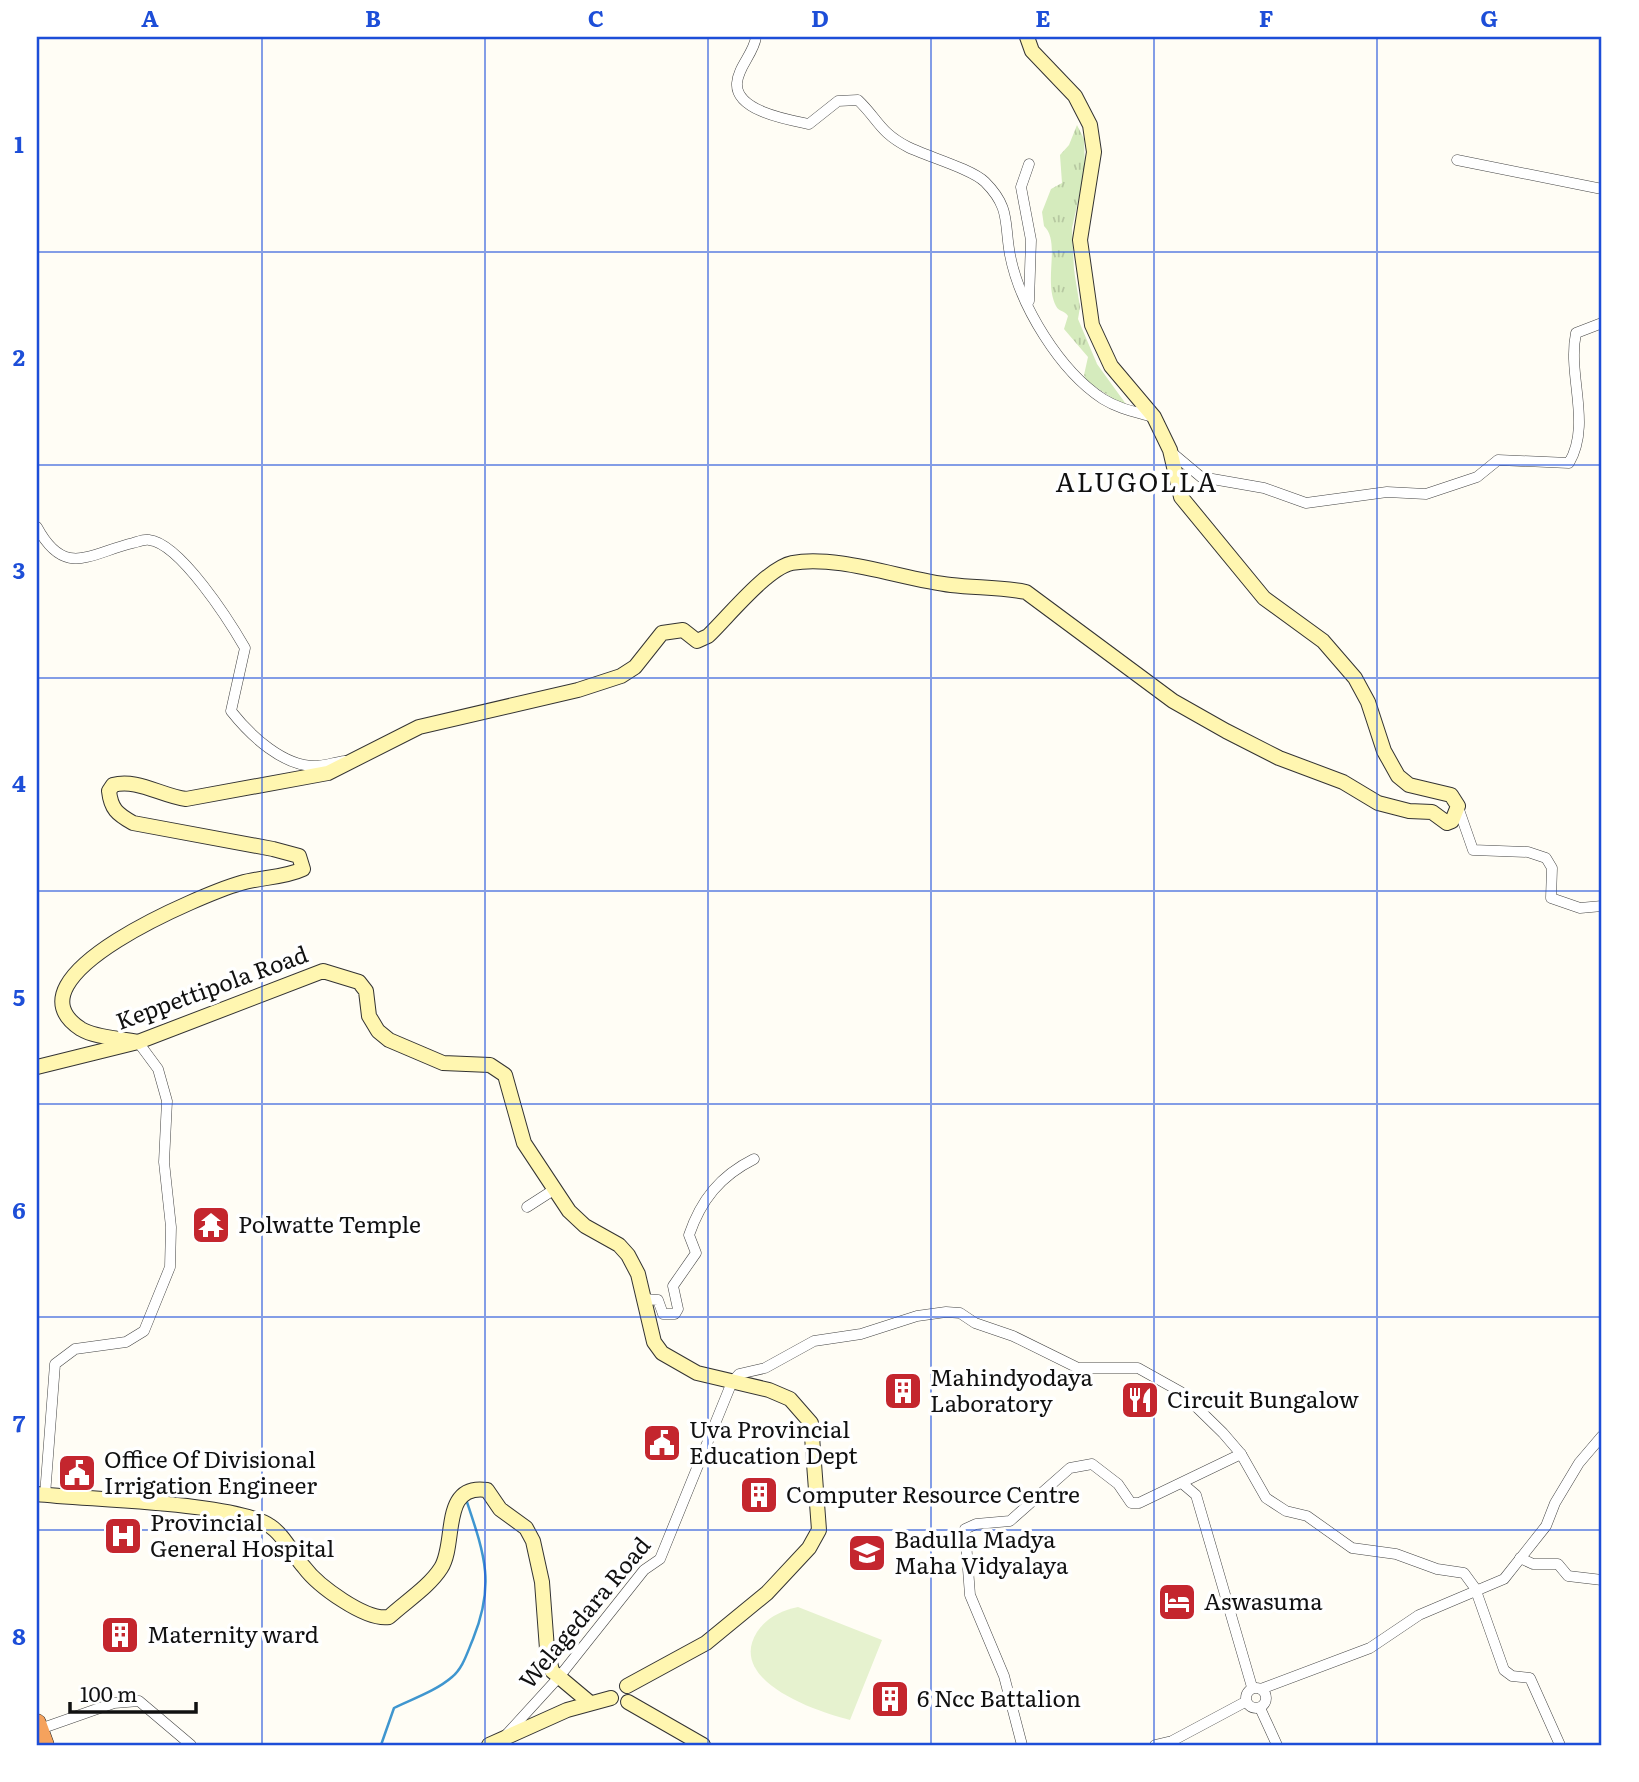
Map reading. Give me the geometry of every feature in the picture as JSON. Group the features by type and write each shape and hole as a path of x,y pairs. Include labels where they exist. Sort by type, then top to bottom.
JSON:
{"main road":[{"path":"138,1042 88,1033 72,1022 62,998 62,991 86,960 150,919 242,882 303,869 299,856 273,849 132,823 118,815 111,806 109,791 113,786 134,784 167,797 186,799 328,773 419,727 578,690 621,676 635,667 662,633 683,630 697,640 708,636 774,571 792,563 835,564 952,585 997,586 1026,592 1172,701 1279,758 1343,782 1378,803 1409,811 1432,812 1447,822 1452,821 1458,806 1451,795 1409,785 1398,776 1384,751 1368,702 1355,678 1323,641 1264,598 1188,509 1181,497 1170,450 1154,417 1111,366 1092,325 1080,240 1094,152 1090,125 1075,96 1032,51 1027,37"},
{"name":"Keppettipola Road","path":"37,1067 138,1042 323,971 347,976 359,982 366,991 369,1016 378,1031 389,1040 443,1063 490,1065 505,1074 524,1143 569,1211 584,1226 619,1245 628,1255 644,1298 654,1342 662,1353 697,1373 769,1390 790,1399 811,1423 819,1530 810,1548 794,1566 706,1643 626,1686"},
{"path":"41,1494 202,1509 262,1520 274,1528 320,1584 365,1615 382,1618 389,1617 436,1575 443,1565 454,1506 461,1496 475,1488 487,1490 500,1509 526,1528 533,1541 542,1582 547,1649 552,1671 578,1690 589,1702"},
{"path":"611,1698 616,1685 626,1686 631,1692 628,1702"},
{"path":"497,1742 589,1702 611,1698"},
{"path":"611,1698 618,1704 628,1702 703,1745"}],"street":[{"path":"756,37 755,47 737,82 740,96 750,105 780,118 809,124 838,100 858,100 879,129 907,146 983,180 1006,211 1010,256 1029,305 1047,341 1075,377 1121,408 1154,417"},
{"path":"1457,160 1602,189"},
{"path":"1029,164 1021,187 1031,240 1029,305"},
{"path":"1170,450 1201,477 1264,488 1306,503 1387,492 1426,494 1477,477 1498,460 1569,463 1579,446 1579,405 1572,356 1576,333 1602,323"},
{"path":"37,527 48,549 68,558 88,559 117,547 149,540 166,548 222,608 245,648 231,711 246,730 287,758 315,766 360,758"},
{"path":"1458,806 1473,850 1528,852 1546,858 1552,868 1551,898 1580,908 1602,906"},
{"path":"41,1494 55,1364 75,1349 126,1342 144,1331 170,1267 171,1227 164,1162 167,1101 158,1069 138,1042"},
{"path":"644,1298 658,1300 663,1314 675,1314 678,1309 673,1286 696,1253 689,1236 697,1209 730,1172 754,1159"},
{"path":"527,1207 555,1189"},
{"path":"732,1382 738,1374 765,1368 814,1341 861,1334 917,1316 960,1313 975,1323 1013,1336 1078,1368 1138,1368 1181,1392 1241,1454 1266,1499 1286,1511 1307,1516 1352,1549 1396,1555 1437,1569 1464,1573 1476,1592 1504,1670 1513,1676 1530,1678 1560,1745"},
{"name":"Welagedara Road","path":"497,1742 559,1677 644,1570 660,1559 732,1382"},
{"path":"1156,1745 1172,1741 1245,1702 1261,1687 1370,1647 1419,1615 1504,1579 1546,1526 1555,1503 1579,1463 1602,1436"},
{"path":"1022,1745 1004,1676 970,1595 965,1529 976,1524 1010,1521 1055,1478 1070,1468 1084,1464 1093,1464 1105,1471 1131,1503 1139,1503 1241,1454"},
{"path":"1183,1484 1196,1495 1244,1665 1266,1697 1260,1708"},
{"path":"1520,1558 1533,1564 1558,1564 1568,1576 1602,1580"},
{"path":"41,1732 114,1703 139,1701 191,1745"},
{"path":"1245,1702 1253,1709 1260,1708"},
{"path":"1260,1708 1276,1745"}],"green space":[{"path":"1077,125 1084,139 1085,170 1072,228 1074,270 1080,307 1078,319 1097,364 1131,411 1087,381 1084,375 1088,357 1064,329 1068,316 1057,308 1052,296 1051,242 1044,226 1042,212 1051,189 1062,183 1060,155 1069,145"},
{"path":"798,1607 882,1640 850,1720 798,1702 764,1679 754,1665 751,1650 757,1632 775,1615"}],"waterway":[{"path":"381,1745 394,1708 439,1686 459,1669 480,1620 486,1586 485,1570 479,1539 467,1502"}],"place":[{"name":"Polwatte Temple","path":"211,1225"},
{"name":"Mahindyodaya Laboratory","path":"903,1391"},
{"name":"Circuit Bungalow","path":"1140,1400"},
{"name":"Uva Provincial Education Dept","path":"662,1443"},
{"name":"Office Of Divisional Irrigation Engineer","path":"77,1473"},
{"name":"Computer Resource Centre","path":"759,1495"},
{"name":"Provincial General Hospital","path":"123,1536"},
{"name":"Badulla Madya Maha Vidyalaya","path":"867,1553"},
{"name":"Aswasuma","path":"1177,1602"},
{"name":"Maternity ward","path":"120,1635"},
{"name":"6 Ncc Battalion","path":"890,1699"}],"district":[{"name":"ALUGOLLA","path":"1137,483"}]}
